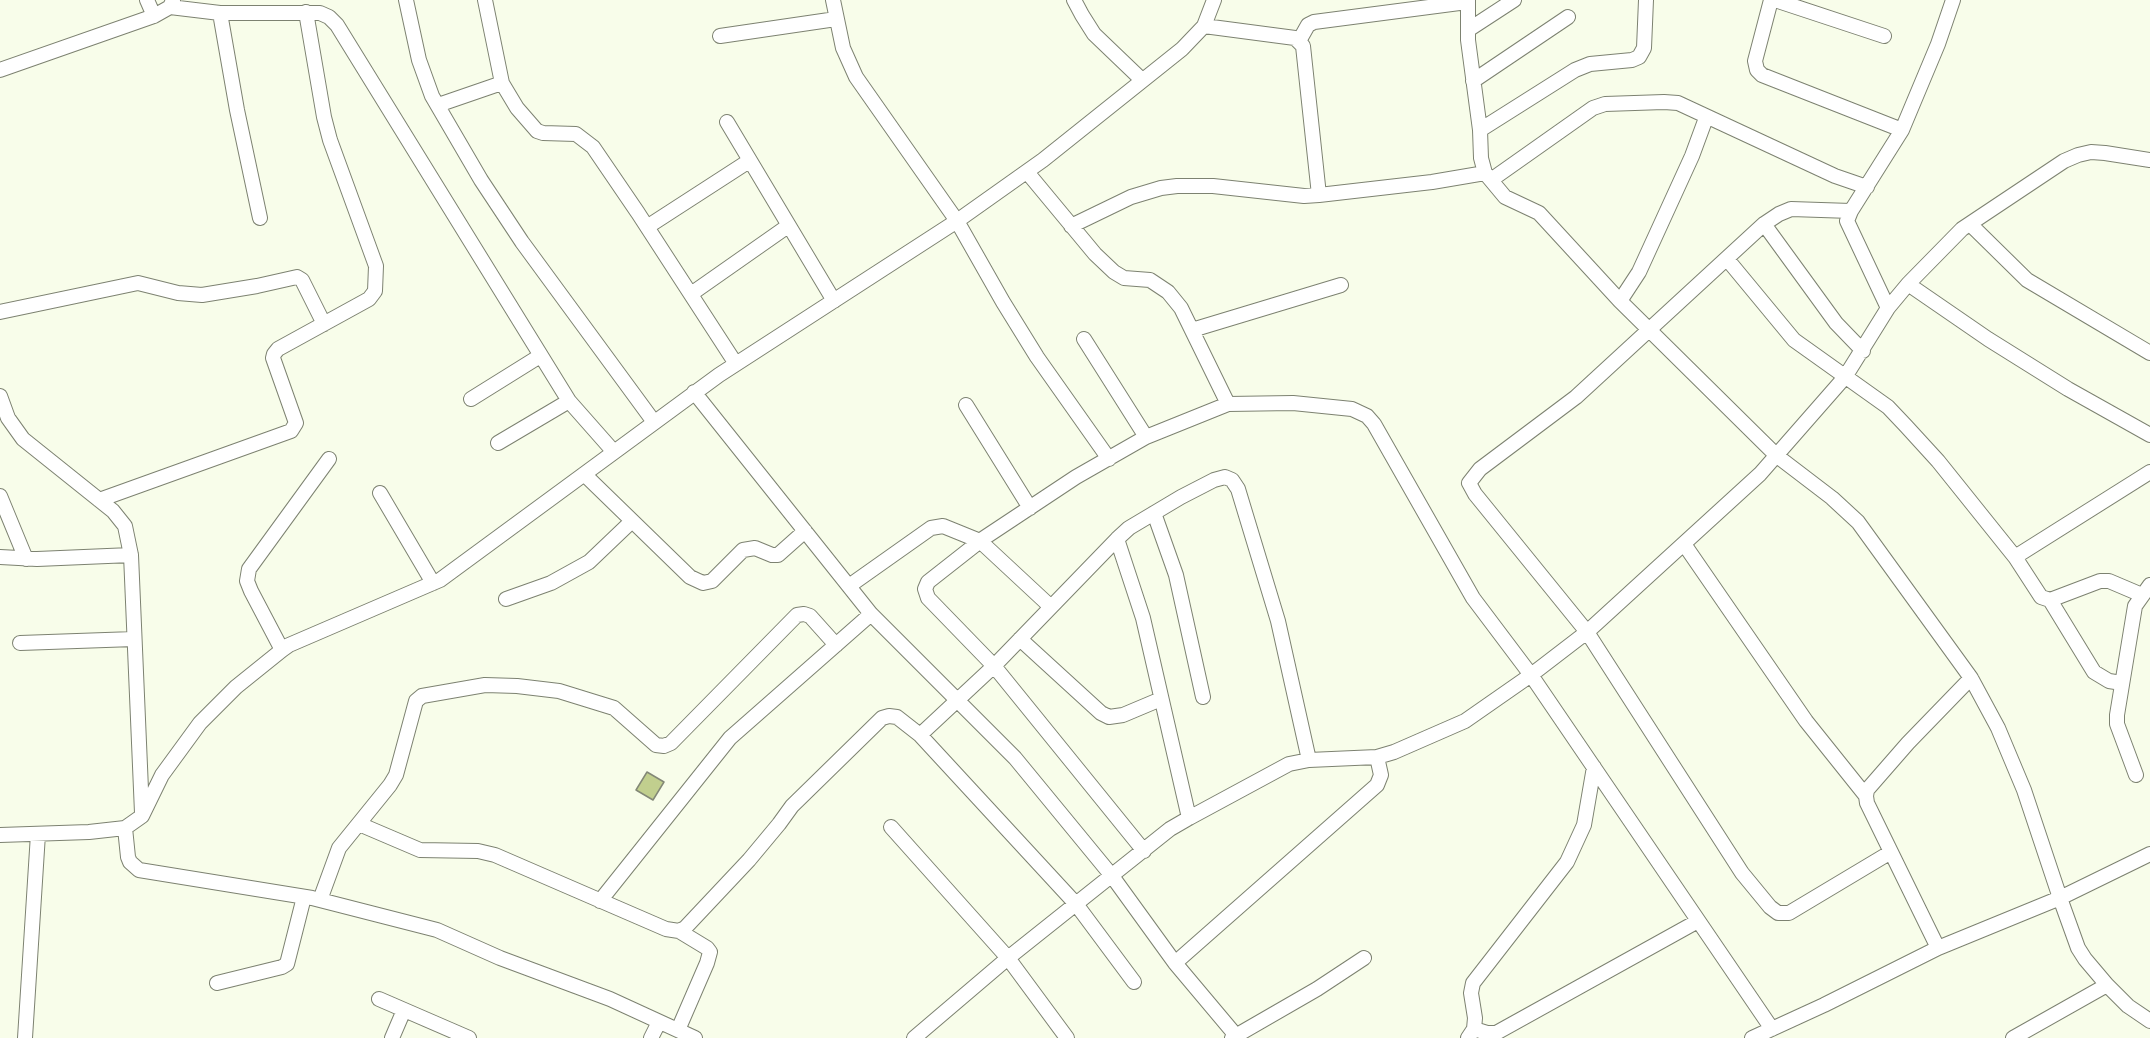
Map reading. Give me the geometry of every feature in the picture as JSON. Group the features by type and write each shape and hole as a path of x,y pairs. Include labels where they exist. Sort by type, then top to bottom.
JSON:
{"street":[{"path":"147,0 154,16"},
{"path":"406,0 419,60 432,96 480,180 522,242 654,422"},
{"path":"485,0 502,83 517,108 537,131 576,134 592,147 736,364"},
{"path":"833,0 843,48 856,77 957,221 1037,357 1108,459"},
{"path":"1074,0 1094,34 1142,80"},
{"path":"0,835 89,832 124,828 142,816 162,775 200,723 236,687 282,650 440,580 694,392 957,221 1027,172 1182,49 1204,26 1214,0"},
{"path":"1468,30 1514,0"},
{"path":"1480,130 1575,70 1590,64 1632,60 1639,57 1644,48 1646,0"},
{"path":"1884,36 1773,0 1755,61 1757,70 1762,75 1902,130"},
{"path":"1888,308 1847,221 1902,130 1938,44 1953,0"},
{"path":"1299,41 1308,24 1314,22 1467,1 1481,158 1488,176 1505,197 1539,213 1620,301 1777,456 1832,498 1858,522 1971,678 1998,728 2013,760 2078,948 2107,985 2128,1006 2150,1021"},
{"path":"0,70 154,16 171,3 220,13 306,12 320,13 329,17 337,25 569,401 614,452"},
{"path":"99,500 291,431 296,423 273,354 369,299 375,291 376,266 330,140 324,117 306,12"},
{"path":"220,13 237,110 260,218"},
{"path":"1473,81 1568,17"},
{"path":"720,36 836,19"},
{"path":"1204,26 1295,38 1303,46 1320,195"},
{"path":"438,105 502,83"},
{"path":"1071,225 1131,197 1177,186 1213,186 1304,196 1488,176 1587,111 1605,104 1678,103 1835,176 1867,187"},
{"path":"1620,301 1635,279 1692,156 1706,117"},
{"path":"727,122 834,301"},
{"path":"914,1038 1008,958 1189,818 1289,764 1309,760 1377,757 1394,752 1465,721 1531,675 1587,632 1760,474 1845,377 1888,308 1953,237 2064,161 2078,155 2091,152 2150,160"},
{"path":"647,227 749,161"},
{"path":"1027,172 1095,254 1114,272 1124,278 1150,280 1168,292 1181,308 1228,404"},
{"path":"1851,211 1791,209 1764,224 1576,397 1480,469 1469,483 1475,494 1587,632 1742,873 1770,907 1778,913 1789,914 1891,852"},
{"path":"1764,224 1836,323 1863,351"},
{"path":"1970,224 2027,280 2150,352"},
{"path":"691,294 788,226"},
{"path":"1727,259 1794,340 1888,407 1906,426 2015,557 2043,599 2050,600 2100,581 2146,590 2135,606 2117,724 2136,775"},
{"path":"0,312 138,283 147,283 178,293 202,295 297,277 302,280 324,324"},
{"path":"1908,284 1988,339 2068,389 2150,435"},
{"path":"1192,330 1341,285"},
{"path":"1084,339 1146,437"},
{"path":"471,399 540,356"},
{"path":"694,392 871,614 1015,758 1112,876 1175,963 1235,1037 1317,989 1364,958"},
{"path":"0,396 8,418 23,439 113,511 125,526 131,555 142,816"},
{"path":"498,443 569,401"},
{"path":"1144,851 994,666 928,598 925,589 933,576 980,541 1076,477 1146,437 1228,404 1293,403 1352,409 1367,416 1374,424 1473,598 1531,675 1772,1029"},
{"path":"966,405 1030,508"},
{"path":"282,650 250,591 247,581 249,569 329,459"},
{"path":"2015,557 2150,472"},
{"path":"584,474 690,578 703,583 712,581 743,550 755,548 771,555 778,555 805,531"},
{"path":"920,735 994,666 1129,528 1214,480 1225,477 1232,480 1238,489 1278,621 1309,760"},
{"path":"380,493 433,583"},
{"path":"0,496 26,559"},
{"path":"1154,513 1176,575 1203,697"},
{"path":"506,599 551,583 590,562 632,521"},
{"path":"849,586 937,526 943,526 980,541 1051,607"},
{"path":"1117,539 1143,618 1189,818"},
{"path":"1684,544 1819,739 1866,796 1938,948"},
{"path":"0,557 26,559 131,555"},
{"path":"2050,600 2094,672 2109,681 2122,684"},
{"path":"600,901 730,738 871,614"},
{"path":"320,900 339,848 390,785 396,774 416,701 422,696 485,685 559,691 614,708 656,745 664,746 670,743 797,615 810,616 836,645"},
{"path":"20,643 134,639"},
{"path":"1020,639 1101,713 1109,717 1123,715 1161,699"},
{"path":"1866,796 1867,790 1908,743 1971,678"},
{"path":"679,931 685,928 749,860 792,806 882,718 890,716 897,717 920,735 1076,904 1134,982"},
{"path":"1175,963 1377,785 1381,775 1377,757"},
{"path":"1594,767 1584,825 1567,862 1473,983 1471,993 1476,1018 1471,1033 1496,1033 1698,921"},
{"path":"359,825 420,850 478,851 495,855 666,929 679,931 707,948 710,952 707,963 678,1030"},
{"path":"891,827 1008,958 1067,1038"},
{"path":"124,828 130,862 139,870 320,900 437,930 500,958 610,999 695,1038"},
{"path":"25,1038 38,834"},
{"path":"1752,1038 1938,948 2060,898 2150,854"},
{"path":"217,983 287,964 304,897"},
{"path":"2013,1038 2107,985"},
{"path":"379,999 469,1038"},
{"path":"392,1038 404,1010"},
{"path":"651,1038 659,1022"}],"building":[{"path":"647,772 664,782 653,800 636,790"}]}
